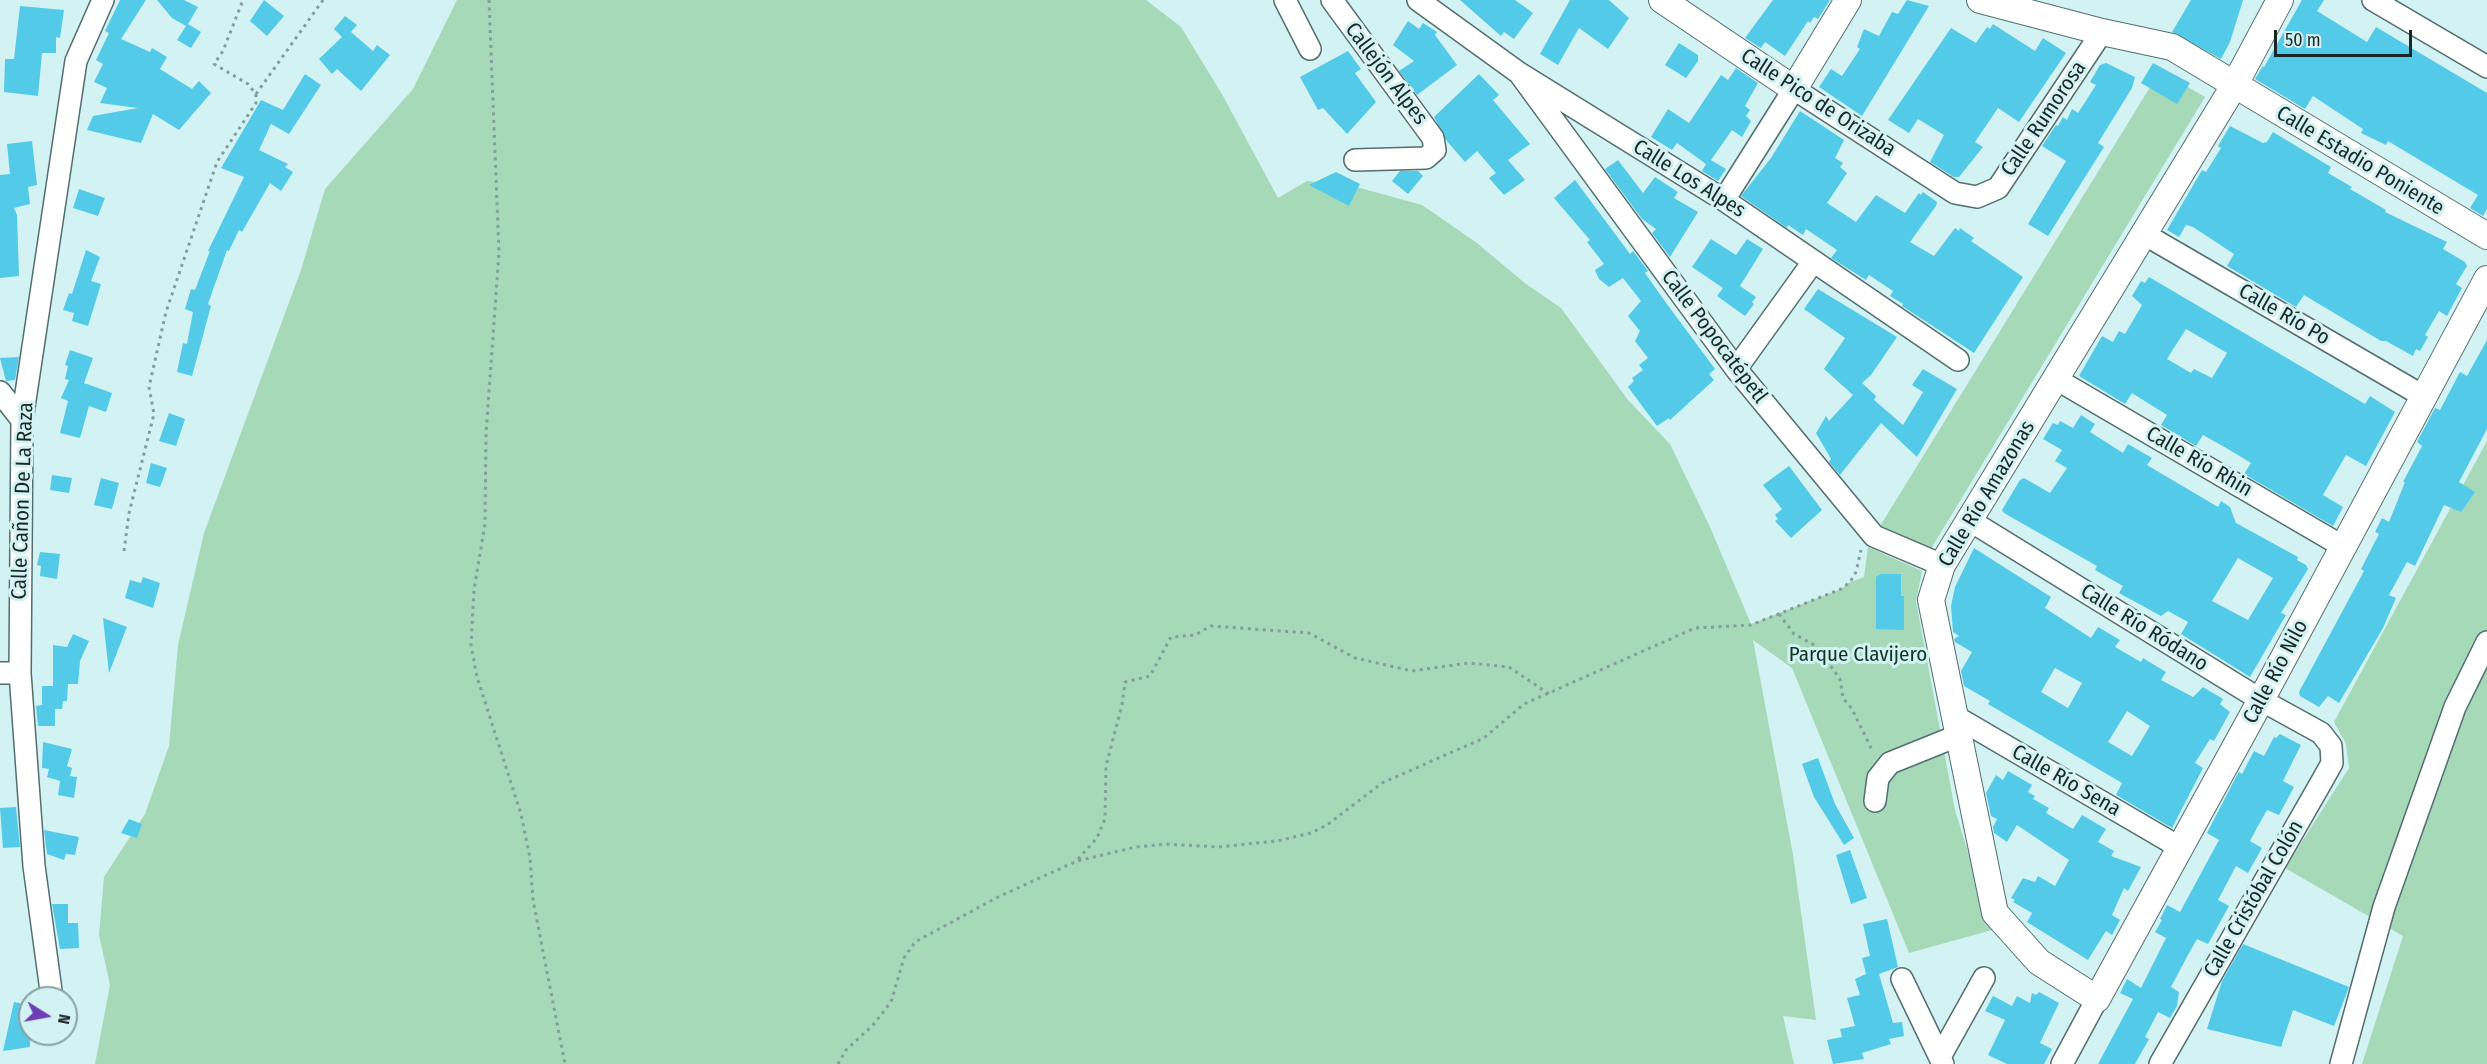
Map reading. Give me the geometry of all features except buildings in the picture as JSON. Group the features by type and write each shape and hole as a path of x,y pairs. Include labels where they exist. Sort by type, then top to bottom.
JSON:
{"street":[{"name":"Calle Cañon De La Raza","path":"50,986 10,673 22,420 76,61 103,0"},
{"path":"1285,0 1310,49"},
{"name":"Callejón Alpes","path":"1332,0 1433,138 1435,150 1426,158 1355,160"},
{"name":"Calle Los Alpes","path":"1418,0 1519,73 1724,200 1958,360"},
{"name":"Calle Pico de Orizaba","path":"1662,0 1955,193 1977,197"},
{"path":"1724,200 1848,0"},
{"name":"Calle Estadio Poniente","path":"1980,0 2102,32 2172,47 2487,236"},
{"name":"Calle Río Amazonas","path":"2097,999 2039,962 1995,913 1931,600 1942,565 2234,86 2280,0"},
{"path":"2373,0 2487,67"},
{"name":"Calle Rumorosa","path":"1977,197 1998,188 2102,32"},
{"name":"Calle Popocatépetl","path":"1519,73 1736,369 1874,536 1942,565"},
{"name":"Calle Río Po","path":"2144,234 2423,396"},
{"path":"1736,369 1813,262"},
{"name":"Calle Río Nilo","path":"2062,1064 2179,847 2262,700 2342,546 2487,279"},
{"name":"Calle Río Rhin","path":"2056,379 2342,546"},
{"path":"0,392 22,420"},
{"name":"Calle Río Ródano","path":"1969,520 2262,700 2321,733"},
{"path":"2341,1064 2384,907 2455,707 2487,642"},
{"path":"1875,801 1878,778 1890,763 1955,725"},
{"name":"Calle Río Sena","path":"1955,725 2179,847"},
{"name":"Calle Cristóbal Colón","path":"2160,1064 2332,763 2331,746 2321,733"},
{"path":"1942,1060 1983,978"},
{"path":"1902,979 1942,1060"}],"path":[{"path":"243,0 223,51 214,64 248,84 256,94"},
{"path":"124,551 129,513 154,414 149,387 166,312 217,162 256,103 256,94 322,0"},
{"path":"489,0 499,253 486,433 486,524 474,590 471,645 477,677 521,814 530,858 532,900 565,1064"},
{"path":"838,1064 846,1050 873,1025 891,1002 903,958 915,942 998,897 1077,861 1156,845 1218,847 1277,842 1311,833 1327,825 1382,783 1484,738 1524,704 1695,628 1751,625 1828,596 1850,582 1868,529"},
{"path":"1779,614 1794,634 1815,646 1840,679 1843,698 1852,709 1877,759 1886,768"},
{"path":"1077,861 1097,838 1105,819 1106,766 1120,713 1125,682 1150,676 1171,637 1195,635 1211,626 1309,633 1355,658 1413,671 1468,663 1509,667 1549,694"}],"green space":[{"name":"Parque Clavijero","path":"457,0 1146,0 1181,27 1223,96 1278,198 1307,181 1349,185 1422,205 1477,243 1526,284 1561,308 1628,400 1670,444 1710,527 1751,624 1841,589 1850,582 1864,577 1868,547 1922,571 1916,601 1955,810 1992,930 1909,953 1792,668 1753,640 1793,855 1816,1020 1783,1016 1794,1064 95,1064 110,985 99,935 104,877 145,814 169,746 178,645 204,533 301,270 325,189 413,89"},
{"path":"2160,71 2205,97 1929,552 1877,531"},
{"path":"2487,441 2487,1064 2362,1064 2403,936 2285,868 2349,768 2346,744 2334,722"}]}
